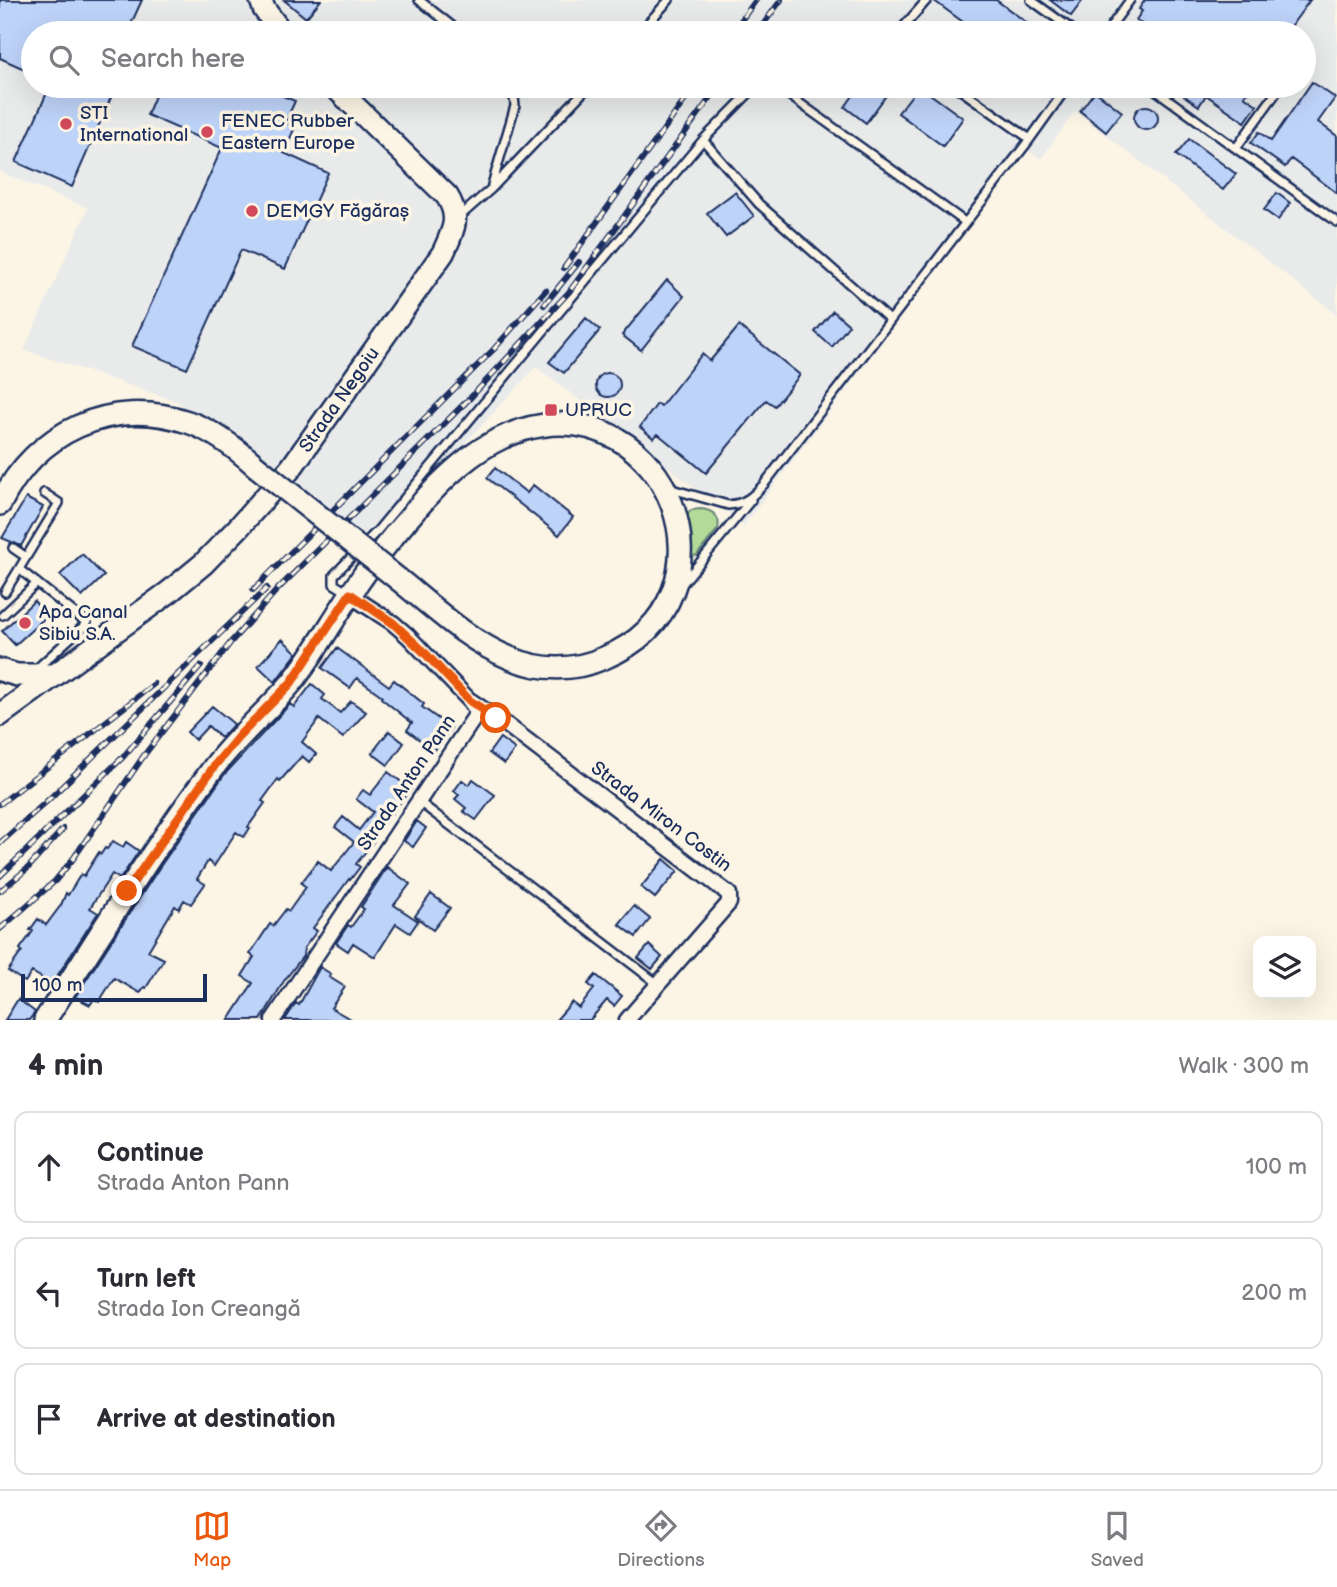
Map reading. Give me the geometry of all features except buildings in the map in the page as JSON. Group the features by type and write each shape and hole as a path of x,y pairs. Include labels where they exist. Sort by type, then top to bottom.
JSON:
{"main road":[{"path":"261,0 273,21"},
{"path":"346,98 447,196 454,208 456,220"},
{"name":"Strada Negoiu","path":"0,715 187,577 229,538 265,499 291,468 425,280 443,253 456,220"},
{"path":"0,504 21,471 44,446 71,429 118,415 145,414 190,423 226,442 256,466 398,579 470,636 513,660 560,668 589,664 625,647 646,630 673,596 679,567 679,540 676,513 665,487 653,469 616,438 601,432 557,425 522,430 489,444 459,465 400,529 350,594 291,683 239,736 184,807 44,1020"},
{"path":"0,670 28,676 55,675"}],"street":[{"name":"Strada Anton Pann","path":"273,1020 476,715 470,701 408,636 350,594"},
{"name":"Strada Miron Costin","path":"470,701 508,726 729,894 729,903 627,1020"}],"lane":[{"path":"419,0 446,21"},
{"path":"650,21 669,0"},
{"path":"909,21 927,0"},
{"path":"1031,0 1060,21"},
{"path":"1115,21 1130,0"},
{"path":"491,189 515,106 514,98"},
{"path":"456,220 491,189 578,98"},
{"path":"350,594 334,584 334,575 387,520 703,140 744,98"},
{"path":"793,98 965,222"},
{"path":"972,98 1030,139"},
{"path":"673,596 765,483 1059,98"},
{"path":"1167,98 1337,222"},
{"path":"1236,148 1272,98"},
{"path":"703,140 759,204 890,320"},
{"path":"665,487 729,505 738,505 750,498 765,483"},
{"path":"5,592 59,503 44,493"},
{"path":"13,548 26,557"},
{"path":"19,569 87,623 28,676"},
{"path":"3,615 37,583"},
{"path":"418,801 658,985"}],"shaded area":[{"path":"0,0 1337,0 1336,314 1075,111 1041,159 1027,150 744,525 536,367 373,542 268,463 176,401 24,350 88,208 0,172"}],"green space":[{"path":"701,509 715,515 718,529 697,555 693,556 688,553 685,517 691,510"}],"railway":[{"path":"741,21 756,0"},
{"path":"766,21 781,0"},
{"path":"564,268 686,98"},
{"path":"0,929 55,881 73,859 145,754 231,642 276,591 472,396 569,292 710,98"},
{"path":"544,305 579,262"},
{"path":"253,590 494,349 546,290"},
{"path":"0,843 46,802 267,588"},
{"path":"0,876 123,757 201,666"},
{"path":"0,804 154,684"},
{"path":"0,891 27,869 63,829"}],"place":[{"name":"STI International","path":"66,124"},
{"name":"FENEC Rubber Eastern Europe","path":"207,132"},
{"name":"DEMGY Făgăraș","path":"252,211"},
{"name":"UPRUC","path":"551,410"},
{"name":"Apa Canal Sibiu S.A.","path":"25,623"}],"route":[{"path":"127,891 215,765 239,736 291,683 350,594 393,623 470,701 496,718"}]}
